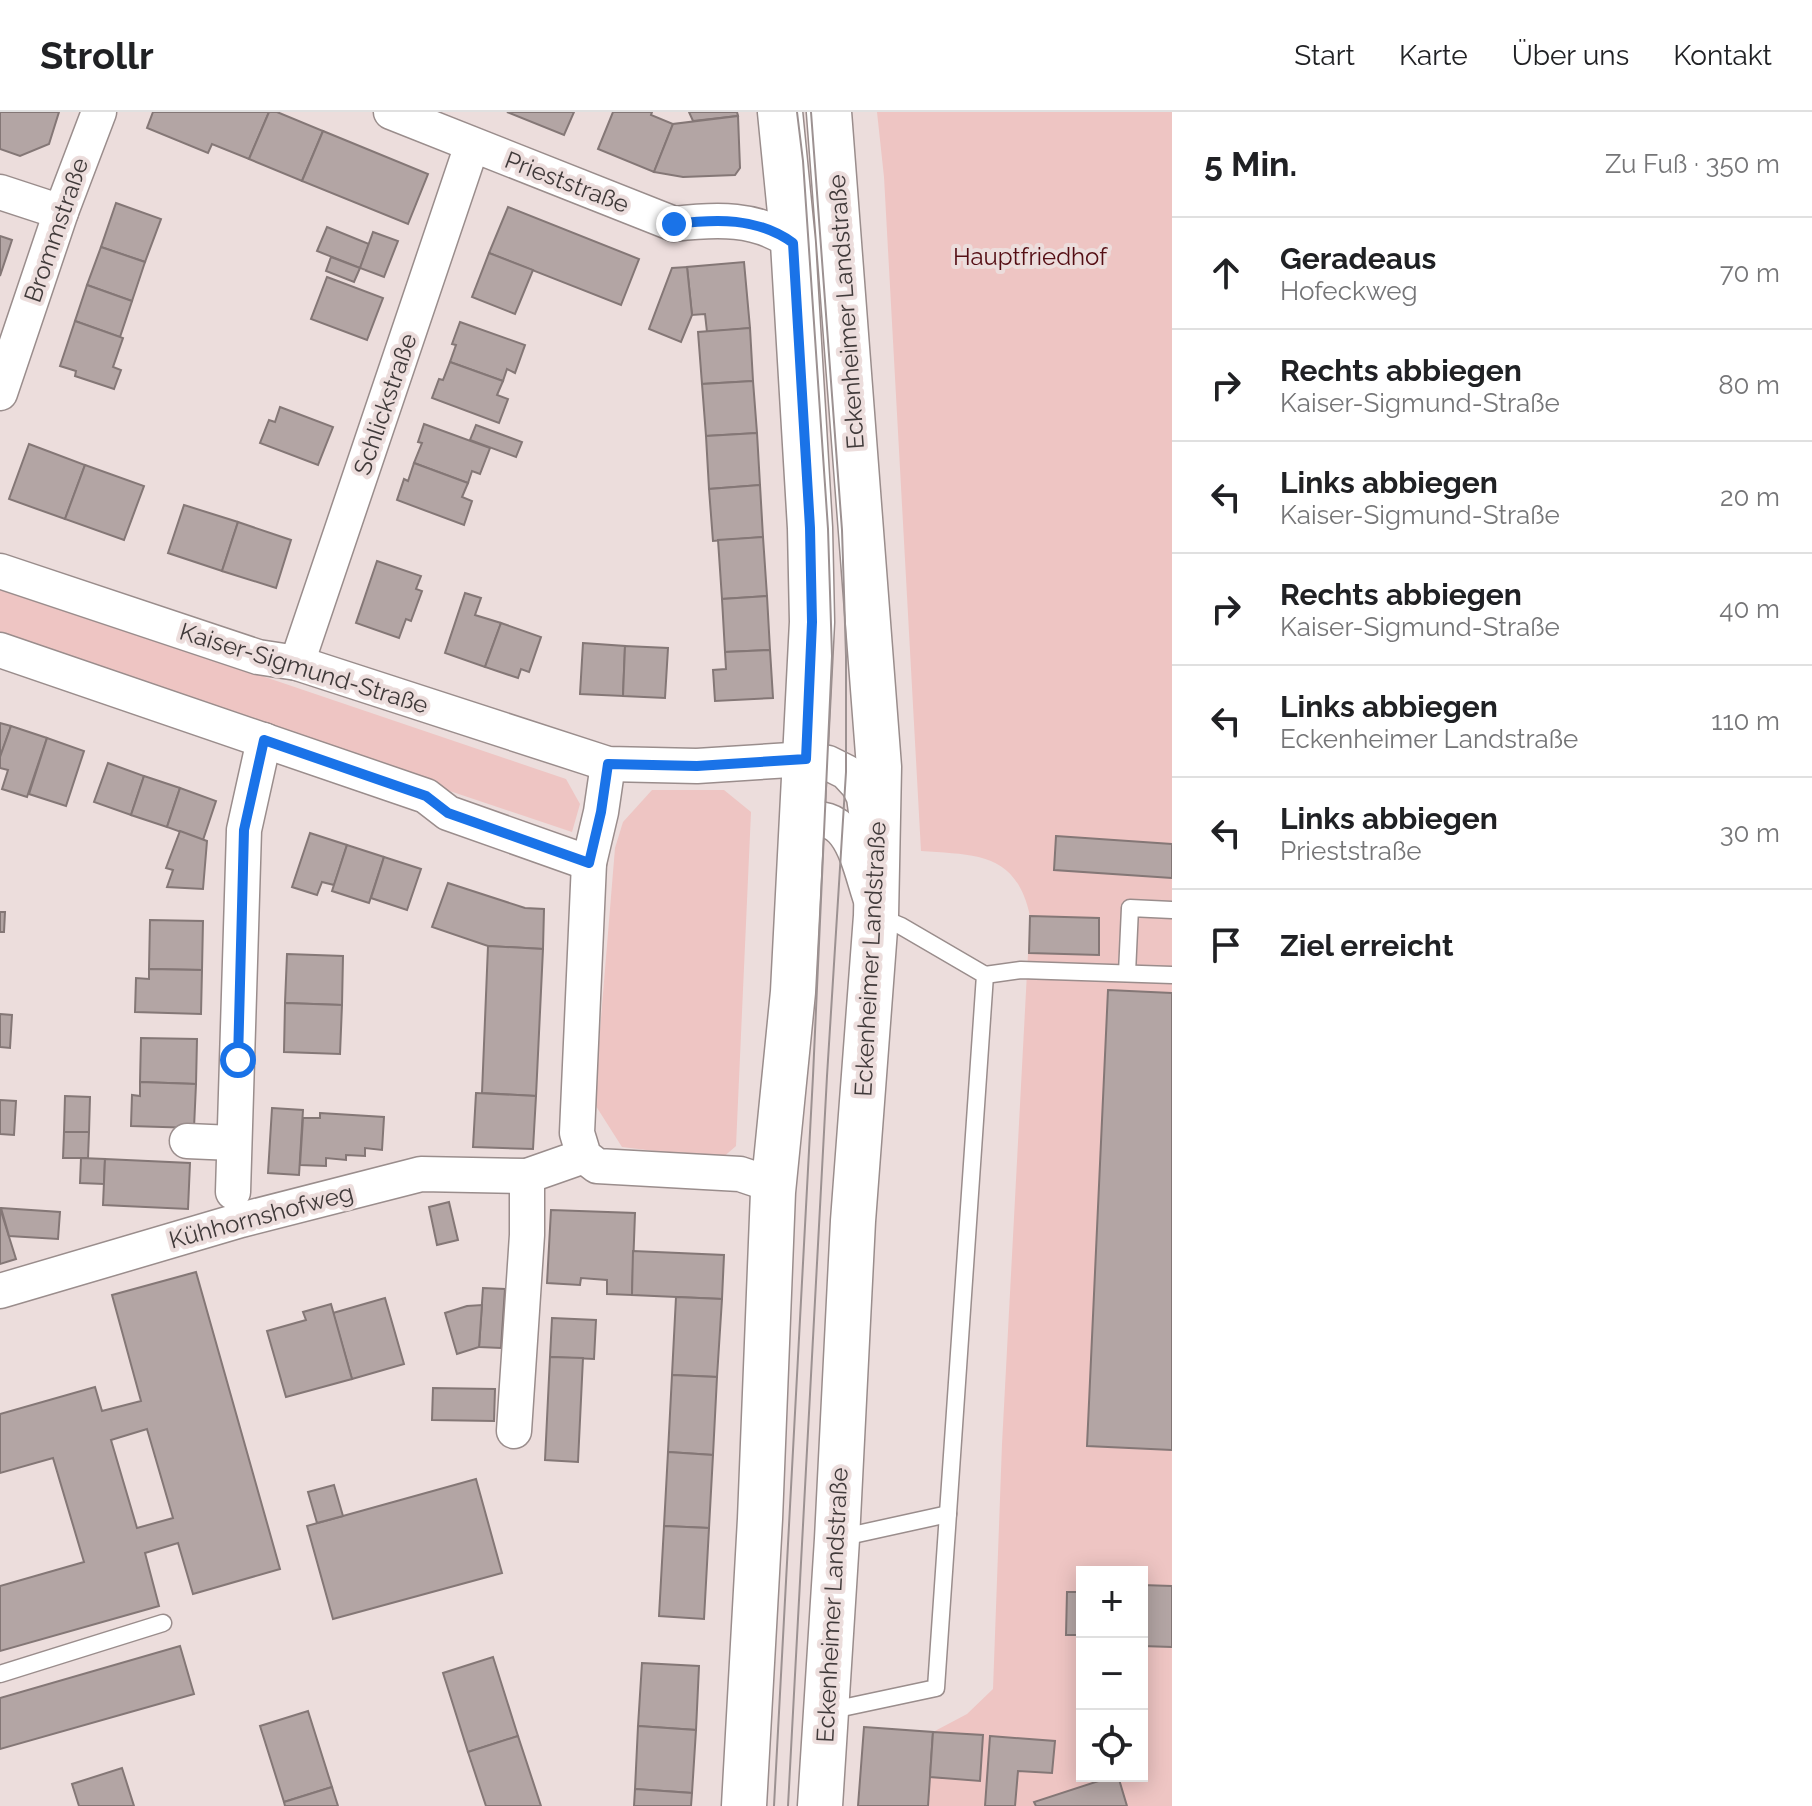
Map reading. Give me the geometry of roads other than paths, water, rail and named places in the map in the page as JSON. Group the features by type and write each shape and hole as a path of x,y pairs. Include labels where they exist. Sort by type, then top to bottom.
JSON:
{"main road":[{"name":"Eckenheimer Landstraße","path":"744,1806 760,1519 773,1192 793,992 812,622 793,243 780,112"},
{"name":"Eckenheimer Landstraße","path":"820,1806 879,767 829,112"}],"street":[{"name":"Brommstraße","path":"0,393 61,212 99,112"},
{"name":"Prieststraße","path":"391,112 674,224 717,219 755,225 793,243"},
{"name":"Schlickstraße","path":"297,663 472,145"},
{"path":"0,192 61,212"},
{"name":"Kaiser-Sigmund-Straße","path":"0,571 258,657 297,663 608,764 697,766 806,759"},
{"path":"0,650 426,796 448,813 589,863"},
{"path":"233,1192 244,830 264,740"},
{"path":"806,759 828,763 846,772 864,797 873,905"},
{"path":"608,764 589,863 577,1133 584,1156 597,1166 740,1174 764,1182 773,1192"},
{"path":"801,822 823,819 841,826 873,905"},
{"path":"187,1141 233,1143"},
{"name":"Kühhornshofweg","path":"0,1291 241,1220 421,1174 527,1176 584,1156"},
{"path":"514,1431 527,1235 527,1176"}],"lane":[{"path":"873,905 901,926 985,975 1021,970 1172,975"},
{"path":"1127,973 1130,908 1172,910"},
{"path":"826,1711 936,1688 985,975"},
{"path":"837,1539 948,1514"},
{"path":"0,1674 163,1623"}],"tram line":[{"path":"774,1806 832,656 828,529 797,112"},
{"path":"788,1806 846,772 842,530 811,112"}],"park label":[{"name":"Hauptfriedhof","path":"1030,256"}]}
